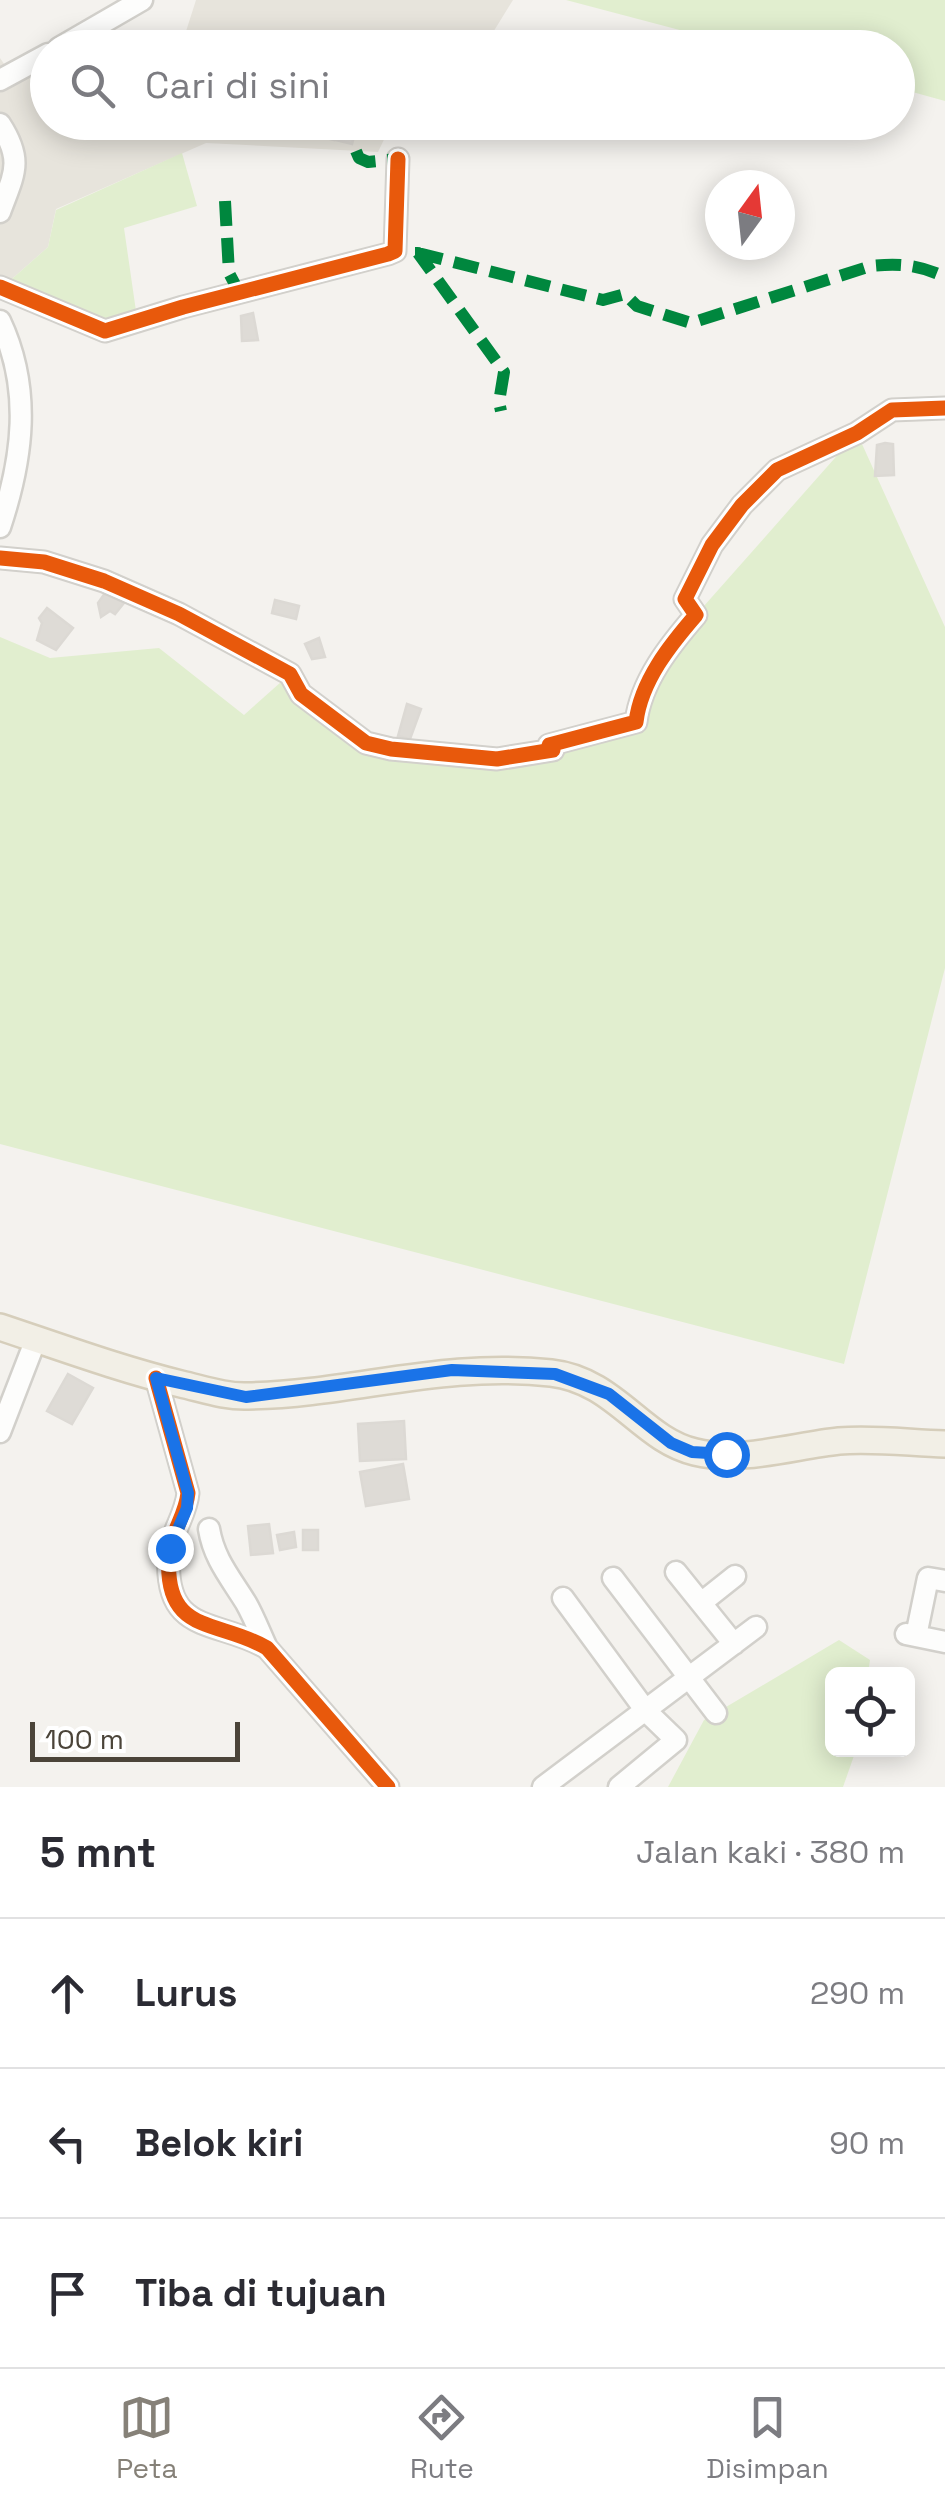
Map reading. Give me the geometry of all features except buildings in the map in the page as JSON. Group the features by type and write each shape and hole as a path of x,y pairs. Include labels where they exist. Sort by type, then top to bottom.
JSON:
{"main road":[{"path":"0,1327 156,1378 246,1397 452,1370 514,1370 555,1374 594,1387 609,1394 671,1443 692,1452 726,1454 868,1440 945,1444"}],"street":[{"path":"90,30 142,0"},
{"path":"0,80 30,64"},
{"path":"0,124 17,160 0,212"},
{"path":"0,287 105,330 388,254 395,251 398,159"},
{"path":"0,321 19,381 22,409 16,476 0,528"},
{"path":"0,558 44,562 179,614 290,674 301,694 366,743 497,759 516,756 553,750 549,745 636,722 638,703 667,649 696,615 685,599 712,546 742,505 777,470 857,433 892,410 945,408"},
{"path":"0,1432 36,1339"},
{"path":"156,1378 188,1493 187,1508 169,1553 174,1596 186,1616 202,1626 267,1648"},
{"path":"209,1529 212,1548 248,1605 267,1648 388,1787"},
{"path":"676,1572 734,1644"},
{"path":"701,1603 735,1576"},
{"path":"613,1578 716,1713"},
{"path":"945,1581 928,1578 911,1635 945,1642"},
{"path":"563,1598 646,1711 676,1740 619,1787"},
{"path":"543,1787 756,1627"}],"shaded area":[{"path":"196,0 513,0 494,30 186,30"},
{"path":"0,58 11,74 30,63 30,140 384,140 378,152 206,143 56,209 48,247 4,286 0,275"}],"green space":[{"path":"566,0 945,0 945,101 915,93 915,30 680,30"},
{"path":"182,153 197,206 124,228 137,318 107,327 4,286 48,247 56,210"},
{"path":"857,433 945,627 945,968 844,1364 0,1144 0,637 50,658 159,648 244,715 290,674 392,749 497,759 636,722 696,615"},
{"path":"839,1640 870,1660 869,1667 825,1667 825,1757 854,1757 843,1787 668,1787 704,1720"}],"marked path":[{"path":"356,151 359,158 368,162 398,159"},
{"path":"225,201 229,273 239,292"},
{"path":"415,253 504,372 501,411"},
{"path":"418,253 603,300 625,294 637,306 691,323 871,266 909,266 945,277"}],"cycle path":[{"path":"0,287 105,331 388,254 395,251 398,159"},
{"path":"0,558 44,562 104,581 179,614 290,674 301,694 366,743 497,759 553,750 549,745 636,722 650,678 696,615 685,599 712,545 742,505 777,470 857,433 892,410 945,408"},
{"path":"156,1378 188,1493 169,1554 169,1580 175,1599 197,1621 267,1648 388,1787"}],"route":[{"path":"170,1548 187,1508 188,1493 156,1378 246,1397 452,1370 555,1374 609,1394 671,1443 692,1452 726,1454"}]}
